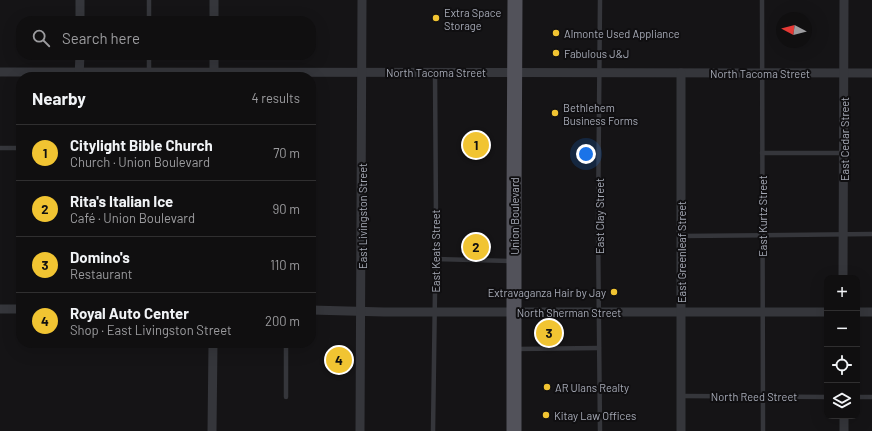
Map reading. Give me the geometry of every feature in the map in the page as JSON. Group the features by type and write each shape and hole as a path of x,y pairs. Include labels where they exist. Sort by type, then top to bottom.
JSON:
{"main road":[{"name":"Union Boulevard","path":"514,431 515,0"}],"street":[{"path":"80,0 80,16"},
{"path":"214,0 214,16"},
{"name":"East Livingston Street","path":"360,431 362,311 362,0"},
{"name":"East Cedar Street","path":"843,275 845,73 844,0"},
{"path":"79,72 80,60"},
{"path":"214,60 214,72"},
{"name":"North Tacoma Street","path":"0,72 16,72"},
{"name":"North Tacoma Street","path":"316,73 362,72 872,73"},
{"name":"East Greenleaf Street","path":"682,73 682,431"},
{"path":"0,310 16,310"},
{"name":"North Sherman Street","path":"316,310 824,312"},
{"path":"860,312 872,312"},
{"path":"212,431 213,348"},
{"path":"844,419 844,431"}],"lane":[{"path":"149,0 149,16"},
{"name":"East Clay Street","path":"600,0 598,226 600,431"},
{"name":"East Kurtz Street","path":"762,0 763,431"},
{"path":"149,60 149,72"},
{"name":"East Keats Street","path":"433,431 436,72"},
{"path":"0,148 16,148"},
{"path":"762,153 844,153"},
{"path":"681,236 843,236 851,234 872,234"},
{"path":"435,259 514,262"},
{"path":"286,348 286,397"},
{"path":"515,349 599,348"},
{"name":"North Reed Street","path":"682,396 824,397"},
{"path":"860,397 872,396"}],"place":[{"name":"Extra Space Storage","path":"436,18"},
{"name":"Almonte Used Appliance","path":"556,33"},
{"name":"Fabulous J&J","path":"556,53"},
{"name":"Bethlehem Business Forms","path":"555,113"},
{"name":"Citylight Bible Church","path":"476,145"},
{"name":"Rita's Italian Ice","path":"476,247"},
{"name":"Extravaganza Hair by Jay","path":"614,292"},
{"name":"Domino's","path":"549,333"},
{"name":"Royal Auto Center","path":"339,360"},
{"name":"AR Ulans Realty","path":"547,387"},
{"name":"Kitay Law Offices","path":"546,415"}]}
